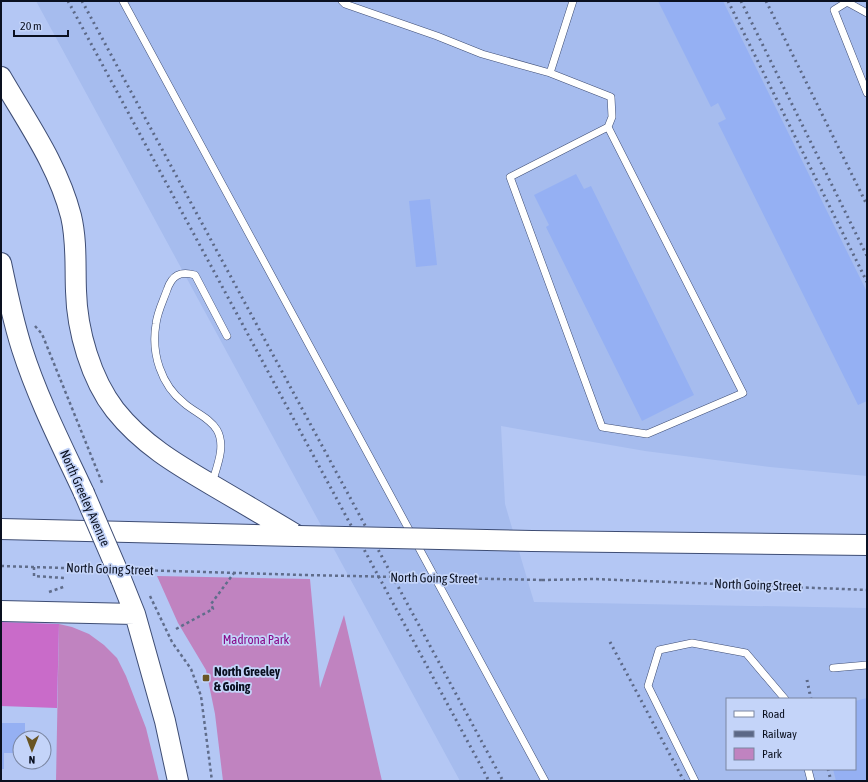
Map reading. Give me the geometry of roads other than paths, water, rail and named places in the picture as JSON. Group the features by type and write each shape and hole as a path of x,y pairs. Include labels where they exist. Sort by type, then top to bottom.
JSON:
{"main road":[{"path":"1,76 49,158 62,187 71,217 75,251 76,293 80,326 94,374 104,394 129,426 151,447 182,468 298,536"},
{"name":"North Greeley Avenue","path":"1,263 5,302 53,428 84,492 128,574 135,614 165,721 178,781"},
{"path":"1,529 862,547"},
{"path":"1,611 135,614"}],"lane":[{"path":"123,1 544,781"},
{"path":"342,1 345,4 437,36 482,54 550,73 611,97 612,117 608,128 510,177 602,427 647,434 743,393 608,128"},
{"path":"550,73 573,1"},
{"path":"867,13 847,2 834,10 867,93"},
{"path":"211,484 221,453 220,440 217,430 210,422 197,414 176,397 166,385 156,354 154,340 156,323 170,281 177,275 186,273 195,275 227,336"},
{"path":"695,781 648,686 658,650 692,643 746,652 783,698"},
{"path":"833,668 867,665"},
{"path":"808,770 811,781"}],"railway":[{"path":"68,1 489,781"},
{"path":"82,1 503,781"},
{"path":"728,1 867,282"},
{"path":"741,1 867,256"},
{"path":"766,1 867,205"},
{"path":"610,642 684,781"},
{"path":"807,680 811,698"},
{"path":"828,770 831,781"}],"place":[{"name":"North Greeley & Going","path":"206,678"}],"park label":[{"name":"Madrona Park","path":"256,639"}]}
